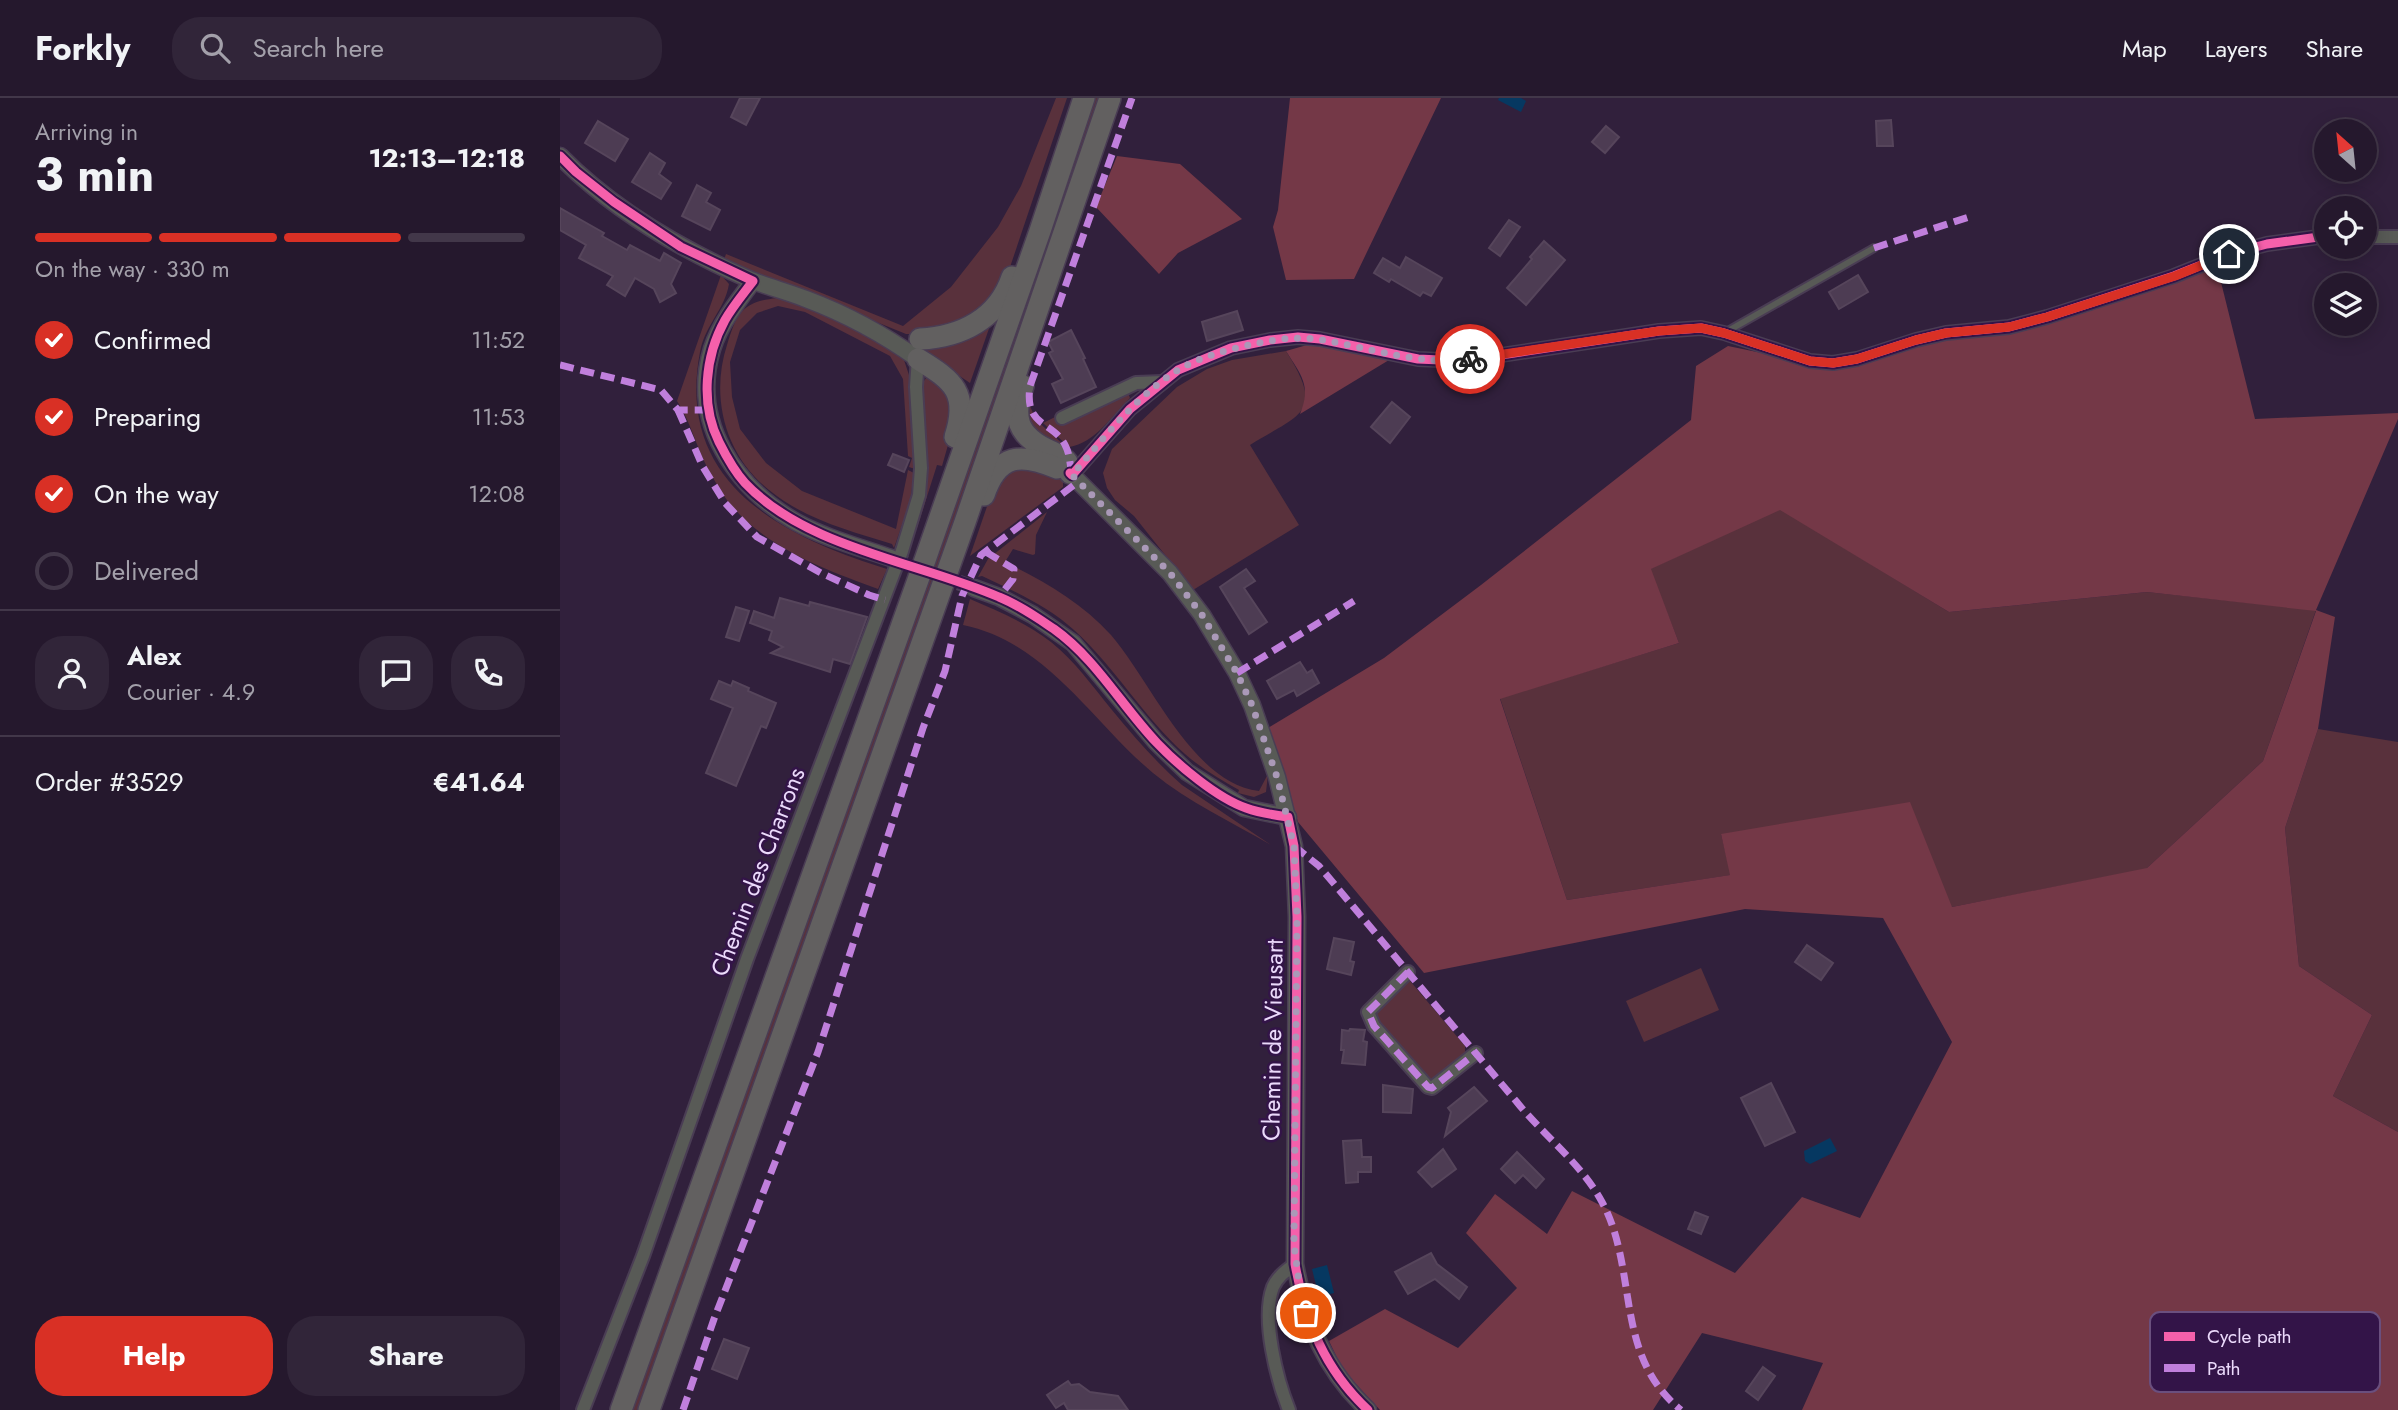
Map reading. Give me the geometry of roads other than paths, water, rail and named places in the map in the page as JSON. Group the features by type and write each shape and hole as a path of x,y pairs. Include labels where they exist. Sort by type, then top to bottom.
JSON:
{"highway":[{"path":"621,1410 1040,231 1084,98"},
{"path":"649,1410 965,522 1110,98"},
{"path":"956,469 948,460 961,421 958,392 919,349 961,332 982,320 1010,285 1027,235 1040,231"},
{"path":"1028,336 1036,348 1019,397 1017,412 1020,424 1032,442 1067,462 1071,474"},
{"path":"965,522 976,520 994,474 1012,461 1024,457 1035,459 1071,474"}],"street":[{"path":"560,156 614,202 681,247 752,281 807,300 919,349"},
{"path":"1071,474 1130,410 1178,370 1231,348 1270,340 1298,337 1418,359 1462,360 1659,331 1701,328 1810,361 1833,363 1857,359 1936,335 2009,327 2047,317 2175,276 2229,254 2314,236"},
{"path":"2377,237 2398,237"},
{"path":"752,281 725,320 712,350 708,410 720,444 743,481 768,504 798,523 891,558"},
{"name":"Chemin des Charrons","path":"583,1410 643,1256 747,959 902,551 919,495 921,468 916,387 919,349"},
{"path":"1062,418 1136,383 1163,382"},
{"name":"Chemin de Vieusart","path":"1071,474 1170,573 1202,615 1237,673 1252,705 1274,766 1294,846 1297,917 1295,1264 1306,1313 1319,1346 1336,1376 1368,1410"},
{"path":"974,588 999,597 1033,615 1073,643 1156,742 1188,772 1244,808 1288,817"},
{"path":"1408,972 1368,1012 1374,1026 1428,1087 1432,1088 1476,1053"},
{"path":"1289,1410 1274,1368 1270,1308 1273,1289 1280,1275 1295,1264"}],"lane":[{"path":"1724,333 1874,248"}],"water":[{"path":"1521,98 1526,101 1521,112 1498,100"},
{"path":"1830,1138 1837,1151 1810,1164 1805,1161 1804,1151"},
{"path":"1327,1265 1334,1293 1319,1297 1312,1269"}],"tunnel":[{"path":"891,558 974,588"}]}
